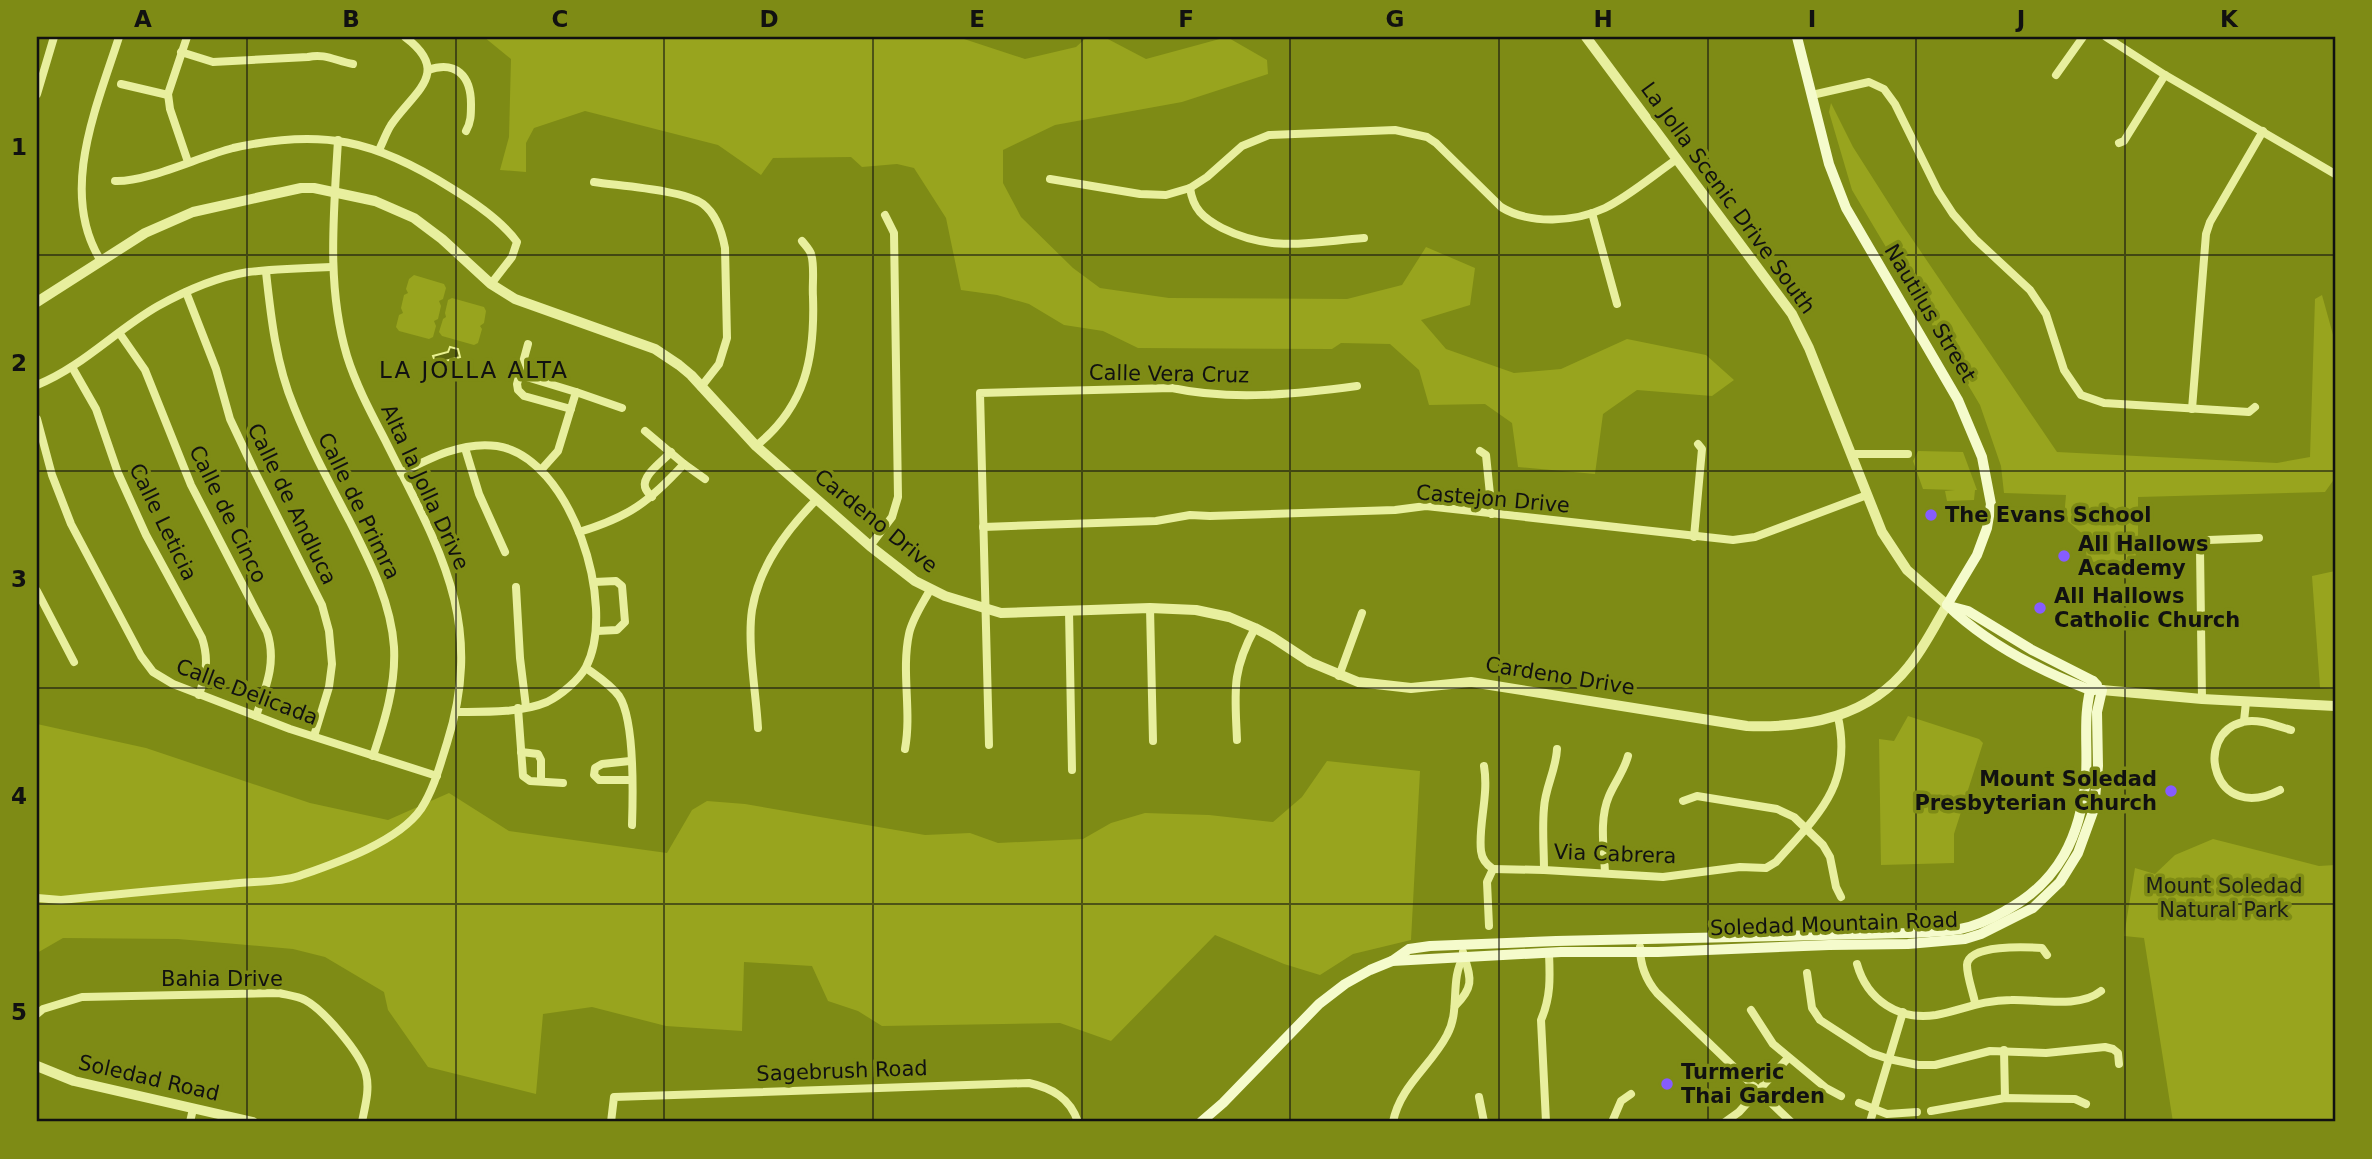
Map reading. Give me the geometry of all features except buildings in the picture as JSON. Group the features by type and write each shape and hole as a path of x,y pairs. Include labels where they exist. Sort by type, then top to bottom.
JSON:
{"main road":[{"name":"Nautilus Street","path":"1797,37 1829,163 1846,208 1958,400 1982,457 1991,504 1987,528 1978,555 1947,606"},
{"name":"La Jolla Scenic Drive South","path":"1947,606 1968,611 2095,687"},
{"name":"Soledad Mountain Road","path":"1201,1122 1223,1103 1319,1004 1345,984 1392,961 1463,951 1640,946 1948,930 1980,923 2026,899 2051,875 2074,836 2083,806 2087,767 2086,707 2095,687"},
{"name":"Soledad Mountain Road","path":"1463,951 1549,953 1640,946"}],"street":[{"path":"37,94 54,37"},
{"path":"101,261 88,234 83,212 81,179 93,117 118,37"},
{"path":"187,37 168,95 188,162"},
{"path":"379,150 391,125 425,85 428,70 421,49 405,37"},
{"name":"La Jolla Scenic Drive South","path":"1586,37 1792,314 1809,348 1882,532 1907,570 1947,606"},
{"path":"2056,75 2082,37"},
{"path":"2106,37 2165,75 2335,174"},
{"path":"181,52 213,62 321,54 336,61 353,64"},
{"path":"428,70 449,66 465,77 471,93 471,123 466,131"},
{"path":"2119,143 2124,141 2165,75"},
{"path":"1812,95 1869,82 1884,89 1895,104 1938,191 1953,214 1975,239 2018,277 2041,306 2064,370 2081,395 2104,403 2249,412 2255,407"},
{"path":"121,84 168,95"},
{"path":"1050,179 1140,194 1166,195 1190,188 1216,170 1242,146 1269,135 1395,130 1427,137 1464,168 1485,193 1510,212 1541,219 1592,213 1607,207 1676,159"},
{"path":"2192,409 2206,234 2210,222 2263,131"},
{"path":"115,181 130,181 235,148 292,138 356,143 415,166 456,190 509,232 517,242 512,257 491,284"},
{"name":"Alta la Jolla Drive","path":"37,898 61,900 296,877 388,839 406,826 421,808 437,776 457,712 460,629 448,574 436,544 360,391 338,319 332,229 338,140"},
{"path":"594,182 694,198 712,213 725,248 727,338 719,364 701,387"},
{"name":"Cardeno Drive","path":"37,302 145,233 193,212 301,188 314,188 375,201 414,218 442,239 491,284 514,299 655,349 679,365 756,446 816,500 870,546 930,590 1001,613 1150,608 1196,610 1229,617 1272,637 1310,662 1358,682 1411,688 1471,682 1747,726 1779,727 1838,717 1871,702 1911,665 1947,606"},
{"path":"1190,188 1197,211 1211,222 1240,237 1284,245 1364,238"},
{"path":"1592,213 1617,304"},
{"path":"870,546 892,517 898,497 894,233 886,215"},
{"path":"756,446 778,424 809,368 814,327 811,254 802,241"},
{"path":"37,385 72,367 156,307 207,283 247,272 333,267"},
{"name":"Calle de Primra","path":"266,272 272,331 292,404 375,572 391,621 394,648 393,686 373,756"},
{"name":"Calle de Andluca","path":"186,292 216,369 230,419 322,605 329,631 332,664 329,687 314,736"},
{"name":"Calle de Cinco","path":"120,334 145,370 191,485 267,632 272,664 256,716"},
{"path":"528,344 518,390 524,396 571,409"},
{"name":"Calle Leticia","path":"72,367 96,409 118,473 146,535 202,638 207,669 199,695"},
{"path":"520,375 622,408"},
{"name":"Calle Vera Cruz","path":"983,527 980,393 1172,388 1227,395 1357,386"},
{"path":"541,470 558,451 576,392"},
{"name":"Calle Delicada","path":"37,419 52,475 71,524 141,656 159,677 256,716 437,776"},
{"path":"645,431 705,479"},
{"path":"1694,537 1702,449 1698,444"},
{"path":"401,473 435,456 480,446 504,448 527,458 541,470 562,498 579,532 594,582 597,631 586,668 558,695 544,703 522,708 457,712"},
{"path":"465,448 482,503 505,552"},
{"path":"1480,451 1486,455 1492,514"},
{"path":"652,497 645,482 671,452"},
{"path":"1851,454 1908,454"},
{"path":"579,532 612,522 652,497 684,464"},
{"name":"Castejon Drive","path":"983,527 1156,521 1190,515 1249,515 1426,506 1733,540 1755,537 1867,495"},
{"path":"758,728 751,627 756,592 779,544 816,500"},
{"path":"983,527 989,745"},
{"path":"2202,699 2200,550 2208,540 2259,538"},
{"path":"594,582 616,581 622,586 625,622 617,630 597,631"},
{"path":"516,587 523,776 530,780 563,783"},
{"path":"905,749 908,733 906,656 909,632 930,590"},
{"path":"37,591 74,662"},
{"path":"1150,608 1153,741"},
{"path":"1069,611 1072,770"},
{"path":"1339,676 1362,613"},
{"path":"1237,740 1235,685 1238,662 1255,628"},
{"path":"586,668 610,686 626,709 632,825"},
{"name":"La Jolla Scenic Drive South","path":"2095,687 2202,699 2335,706"},
{"path":"2244,721 2246,702"},
{"name":"Via Cabrera","path":"1493,869 1662,877 1740,867 1766,868 1776,862 1829,800 1837,783 1841,753 1838,717"},
{"path":"2280,790 2268,796 2241,798 2226,788 2219,779 2214,762 2217,744 2231,726 2244,721 2291,730"},
{"path":"1544,870 1544,808 1547,788 1556,764 1557,749"},
{"path":"521,752 538,754 541,760 541,781"},
{"path":"1605,873 1605,810 1609,795 1625,768 1628,756"},
{"path":"630,761 602,764 595,768 594,775 599,780 631,780"},
{"path":"1484,766 1486,780 1481,853 1486,864 1493,869 1487,882 1489,926"},
{"path":"1683,801 1697,796 1777,809 1794,817 1823,845 1830,857 1836,887 1842,897"},
{"path":"1640,946 1643,969 1649,984 1791,1122"},
{"path":"1975,1003 1967,965 1970,957 1979,952 2016,947 2042,948 2047,955"},
{"path":"1455,1006 1463,998 1470,984 1469,966 1463,951"},
{"path":"1393,1122 1402,1096 1447,1035 1455,1006 1457,967 1463,951"},
{"path":"1546,1122 1541,1020 1551,986 1549,953"},
{"path":"1857,964 1860,975 1873,996 1882,1004 1919,1016 1936,1015 1975,1003 2012,999 2066,1001 2094,997 2101,991"},
{"path":"1807,973 1812,1008 1820,1020 1871,1053 1889,1059 1918,1065 1935,1065 1990,1051 2046,1053 2105,1047 2118,1053 2119,1064"},
{"name":"Bahia Drive","path":"37,1014 43,1009 82,997 279,993 305,1000 349,1042 362,1060 367,1093 362,1122"},
{"path":"1751,1010 1773,1044 1841,1096"},
{"path":"1870,1122 1903,1012"},
{"path":"2004,1050 2005,1098"},
{"path":"1725,1122 1739,1112 1788,1058"},
{"name":"Soledad Road","path":"37,1066 74,1082 253,1122"},
{"name":"Sagebrush Road","path":"611,1122 614,1097 1029,1083 1048,1087 1062,1097 1078,1122"},
{"path":"1612,1122 1621,1101 1632,1094"},
{"path":"1479,1097 1484,1122"},
{"path":"1931,1111 2005,1098 2075,1099 2086,1104"},
{"path":"1859,1103 1886,1114 1917,1112"},
{"path":"190,1122 193,1109"}],"green space":[{"path":"484,37 958,37 1025,59 1076,47 1087,37 1104,37 1146,59 1227,37 1267,60 1268,74 1182,102 1055,125 1003,150 1003,183 1021,217 1073,268 1100,288 1169,298 1347,299 1402,285 1426,247 1475,268 1470,305 1421,320 1446,349 1514,373 1561,369 1627,339 1706,355 1734,380 1712,396 1637,390 1603,414 1595,474 1518,467 1512,423 1485,404 1429,405 1419,370 1390,344 1341,343 1332,349 1138,348 1103,331 1064,325 1029,304 997,295 961,290 946,218 914,168 897,164 862,167 851,157 773,158 761,175 718,145 585,111 534,128 526,143 526,172 500,170 509,137 511,59"},
{"path":"1831,103 1853,147 1902,224 2057,452 2277,463 2310,457 2315,299 2322,295 2335,342 2335,478 2325,492 2138,497 2138,547 2134,561 2087,562 2085,536 2064,518 2066,495 2004,493 2001,466 1980,405 1852,190 1829,112"},
{"path":"414,275 444,284 446,288 443,299 439,301 441,306 438,319 434,321 436,326 433,337 429,339 399,331 396,327 399,315 403,313 401,308 404,295 408,293 406,289 409,279"},
{"path":"452,298 484,307 484,323 480,326 482,329 478,343 474,345 442,336 439,332 446,317 448,300"},
{"path":"1918,451 1963,452 1977,490 1974,500 1947,501 1945,491 1955,490 1923,489 1913,461"},
{"path":"2335,571 2335,689 2320,688 2312,576"},
{"path":"1908,716 1979,739 1983,743 1954,834 1954,863 1881,865 1879,739 1894,741"},
{"path":"37,724 146,748 310,803 388,820 449,793 509,831 667,853 692,810 707,801 745,804 925,835 970,833 998,843 1083,839 1111,823 1145,813 1209,815 1273,822 1302,797 1327,761 1420,771 1411,940 1353,954 1320,975 1284,964 1215,935 1111,1041 1060,1023 882,1026 858,1011 828,1001 812,966 744,962 742,1031 666,1026 592,1007 543,1014 536,1094 428,1067 388,1010 384,992 325,957 293,949 178,939 63,938 37,953"},
{"name":"Mount Soledad Natural Park","path":"2213,839 2319,866 2335,865 2335,1122 2173,1122 2144,938 2124,936 2135,868 2155,874 2175,855"}],"shaded area":[{"path":"450,347 458,349 460,357 445,361 443,366 436,364 433,356 448,352"}],"place":[{"name":"The Evans School","path":"1931,515"},
{"name":"All Hallows Academy","path":"2064,556"},
{"name":"All Hallows Catholic Church","path":"2040,608"},
{"name":"Mount Soledad Presbyterian Church","path":"2171,791"},
{"name":"Turmeric Thai Garden","path":"1667,1084"}],"district":[{"name":"LA JOLLA ALTA","path":"474,370"}]}
